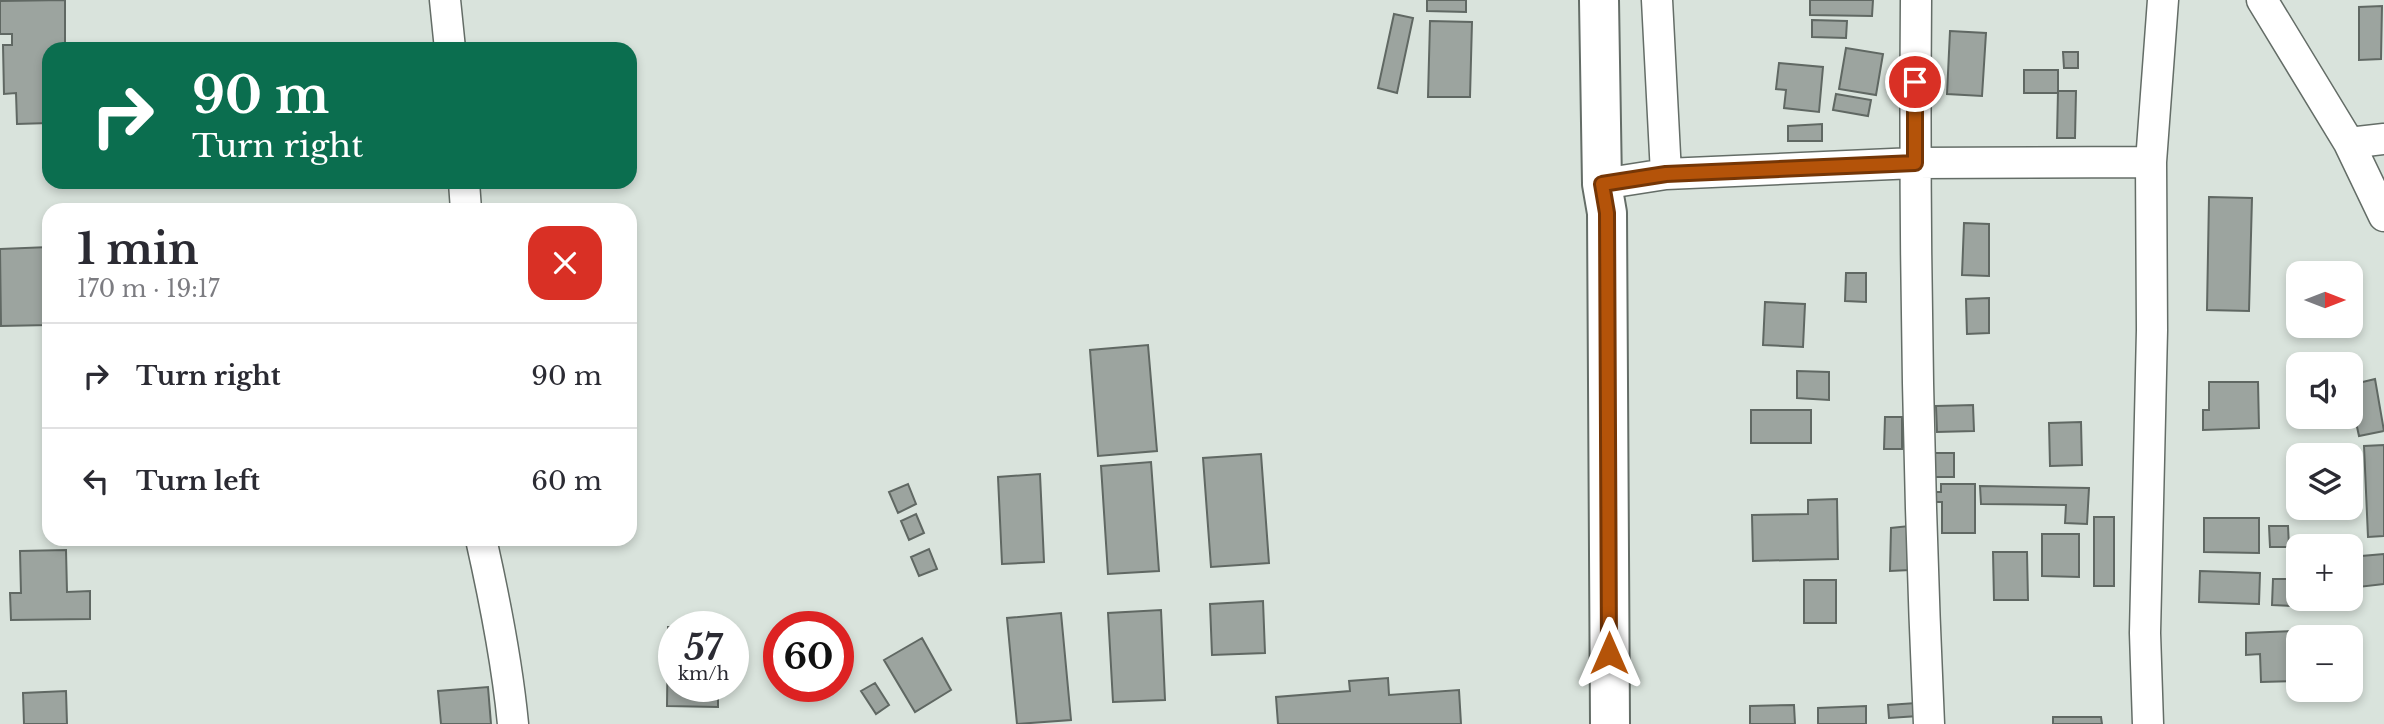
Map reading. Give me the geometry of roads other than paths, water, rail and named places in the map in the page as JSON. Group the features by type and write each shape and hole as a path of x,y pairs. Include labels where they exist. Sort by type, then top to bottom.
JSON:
{"main road":[{"path":"1599,0 1602,184 1607,213 1610,724"}],"street":[{"path":"446,0 449,42"},
{"path":"1657,0 1666,174"},
{"path":"1916,0 1915,163 1929,724"},
{"path":"2148,724 2145,633 2152,330 2151,162 2163,0"},
{"path":"2262,0 2349,143 2384,216"},
{"path":"2349,143 2384,139"},
{"path":"1602,184 1666,174 1915,163 2151,162"},
{"path":"483,546 495,595 513,724"}]}
